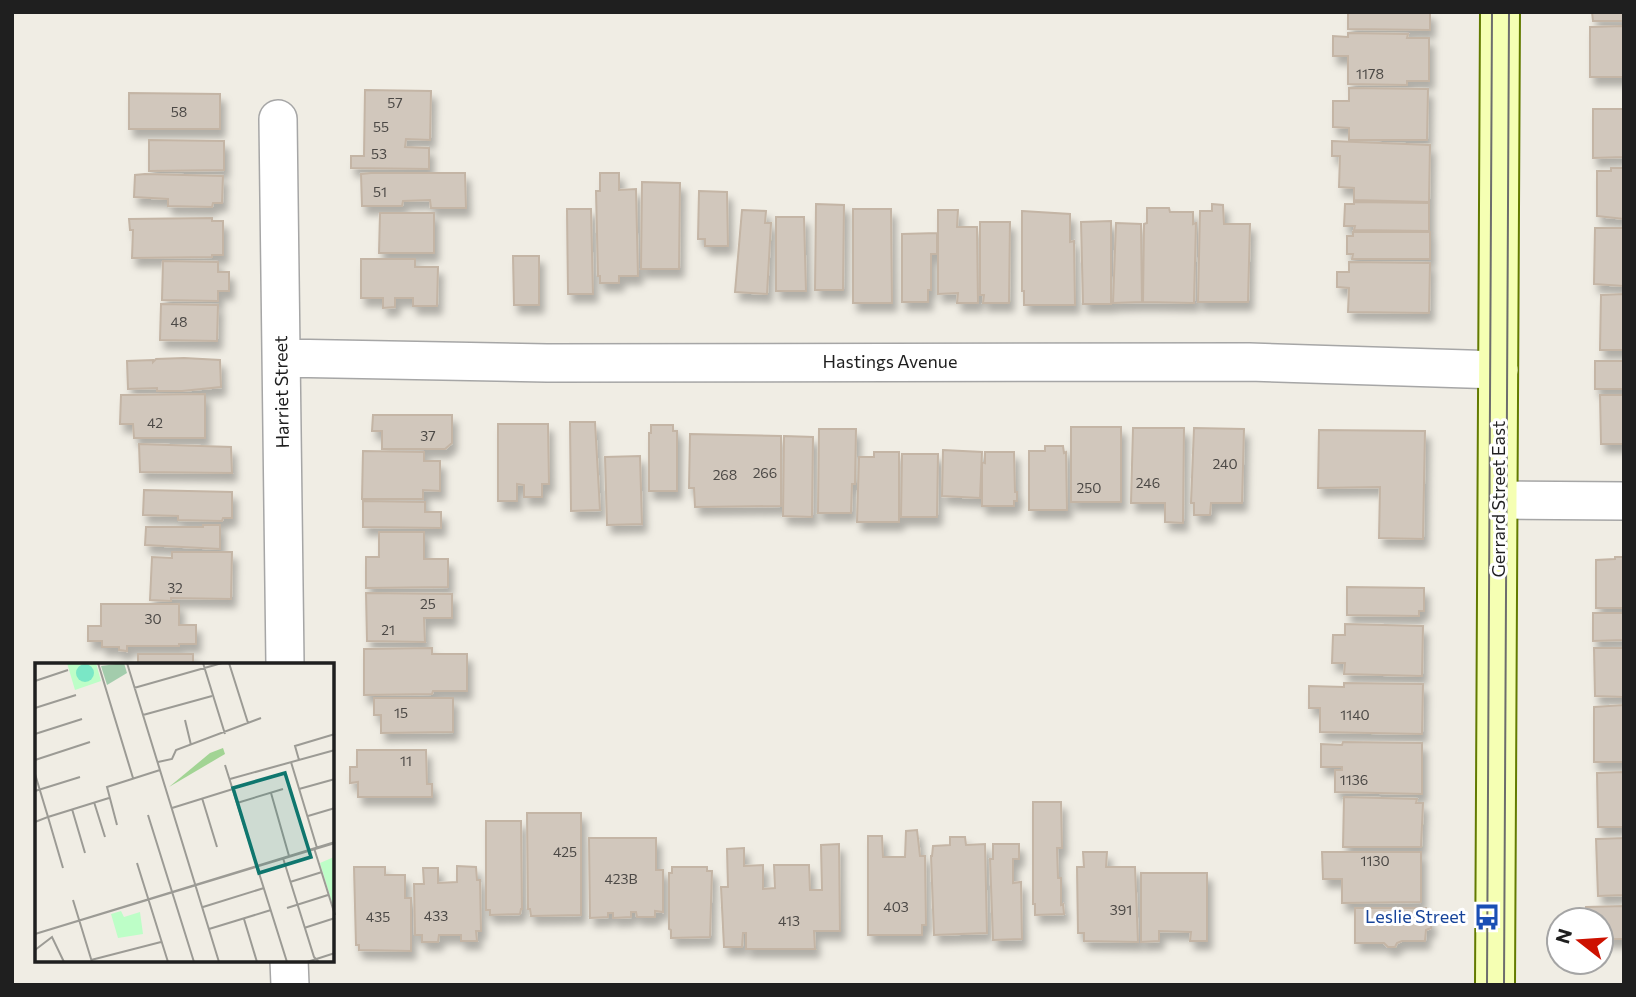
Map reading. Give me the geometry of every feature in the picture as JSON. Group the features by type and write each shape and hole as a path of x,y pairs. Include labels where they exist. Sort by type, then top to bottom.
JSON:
{"main road":[{"name":"Gerrard Street East","path":"1495,985 1500,12"}],"street":[{"name":"Harriet Street","path":"278,119 285,663"},
{"name":"Hastings Avenue","path":"282,359 547,362 1249,362 1499,369"},
{"path":"1499,500 1624,501"},
{"path":"289,962 290,985"}],"building":[{"path":"1348,12 1430,12 1430,30 1348,29"},
{"path":"1592,12 1624,12 1624,21 1593,21"},
{"path":"1624,26 1624,77 1590,77 1590,27"},
{"path":"1348,33 1408,34 1407,38 1429,38 1429,81 1407,81 1407,85 1348,84 1348,56 1333,56 1333,36 1348,37"},
{"path":"1349,88 1428,89 1427,140 1349,140 1349,128 1333,127 1333,101 1349,101"},
{"path":"365,90 431,91 430,140 406,139 405,147 429,148 429,169 351,168 351,156 364,156"},
{"path":"129,93 220,94 220,129 129,129"},
{"path":"1593,109 1624,109 1624,157 1593,158"},
{"path":"149,140 224,141 224,170 149,171"},
{"path":"1332,141 1430,145 1429,202 1354,200 1354,188 1339,187 1340,156 1332,156"},
{"path":"1611,168 1624,168 1624,219 1597,216 1597,171 1611,171"},
{"path":"465,173 466,208 431,208 430,200 403,201 402,206 362,206 361,174"},
{"path":"600,173 619,173 619,190 636,189 638,276 619,276 619,283 600,283 598,276 596,191 600,191"},
{"path":"135,175 223,176 222,203 213,203 212,207 168,206 168,199 134,197"},
{"path":"642,182 680,183 679,269 641,269"},
{"path":"699,191 727,192 728,246 705,246 705,239 698,239"},
{"path":"1429,203 1429,231 1354,230 1355,226 1344,226 1345,204"},
{"path":"816,204 844,205 843,290 815,290"},
{"path":"1212,204 1223,205 1224,224 1250,224 1248,302 1198,302 1200,211 1212,211"},
{"path":"1147,208 1193,212 1193,224 1196,223 1194,303 1143,302 1144,224 1147,223"},
{"path":"567,209 591,209 593,294 568,294"},
{"path":"853,209 891,209 892,303 853,303"},
{"path":"742,210 766,211 765,223 771,223 767,294 735,292"},
{"path":"938,210 958,210 957,227 977,227 978,303 957,303 958,293 938,294"},
{"path":"1022,211 1070,214 1070,242 1074,241 1075,305 1024,305"},
{"path":"380,213 434,213 434,253 379,253"},
{"path":"776,217 804,217 806,291 776,291"},
{"path":"212,218 212,221 223,221 223,255 132,258 133,230 130,230 129,219"},
{"path":"1111,221 1111,304 1083,304 1081,222"},
{"path":"980,222 1010,222 1009,303 983,303 984,295 980,295"},
{"path":"1116,223 1141,224 1142,302 1113,303"},
{"path":"1595,228 1624,228 1624,286 1594,284"},
{"path":"1353,232 1430,232 1430,259 1352,259 1353,254 1347,254 1347,236 1353,236"},
{"path":"937,233 937,254 931,254 931,290 928,290 928,302 902,302 902,234"},
{"path":"513,256 539,256 539,305 514,305"},
{"path":"361,259 415,259 415,267 438,267 437,306 413,306 413,298 395,298 395,307 383,308 383,298 361,298"},
{"path":"163,261 218,262 218,272 229,272 229,291 218,291 218,301 162,300"},
{"path":"1349,262 1430,263 1429,313 1348,312 1349,288 1337,287 1337,272 1349,272"},
{"path":"1624,294 1624,350 1600,350 1601,295"},
{"path":"161,304 218,305 217,341 160,340"},
{"path":"156,359 220,360 221,387 182,391 128,389 127,361 153,362"},
{"path":"1595,361 1624,361 1624,389 1595,389"},
{"path":"205,394 205,438 134,438 133,424 120,424 121,395"},
{"path":"1600,395 1624,395 1624,444 1601,444"},
{"path":"373,415 452,415 452,443 445,449 382,449 382,431 372,431"},
{"path":"570,422 595,422 600,510 571,511"},
{"path":"498,424 548,424 549,484 542,484 542,497 524,497 524,485 517,484 517,501 498,501"},
{"path":"651,425 673,425 673,431 677,431 677,491 649,491"},
{"path":"1071,427 1121,427 1121,502 1071,502"},
{"path":"1133,428 1184,428 1183,523 1165,522 1165,503 1131,503"},
{"path":"1194,428 1244,429 1242,503 1211,503 1210,515 1194,515 1194,503 1191,503"},
{"path":"819,429 856,429 855,484 852,484 851,513 818,513"},
{"path":"1319,430 1425,431 1423,539 1379,538 1380,487 1318,488"},
{"path":"690,434 781,436 781,506 695,507 694,488 689,488"},
{"path":"784,436 813,437 812,517 783,516"},
{"path":"139,444 231,447 232,473 140,472"},
{"path":"1045,446 1063,446 1064,453 1066,452 1067,510 1029,510 1029,451 1045,451"},
{"path":"943,450 982,452 980,498 942,496"},
{"path":"363,451 424,452 424,461 440,461 440,491 423,490 423,499 362,499"},
{"path":"874,452 899,452 899,522 857,522 859,457 874,457"},
{"path":"985,452 1014,452 1017,501 1014,501 1014,506 982,506 982,462 985,463"},
{"path":"902,454 938,454 937,517 901,517"},
{"path":"640,456 642,524 607,525 605,457"},
{"path":"144,490 232,492 232,518 223,518 222,521 178,520 178,516 143,515"},
{"path":"363,501 425,502 425,512 441,512 441,528 363,527"},
{"path":"220,525 220,549 145,545 146,527"},
{"path":"379,532 424,532 424,559 448,559 448,587 366,588 366,557 379,557"},
{"path":"172,552 232,552 231,599 150,600 152,557 172,558"},
{"path":"1624,557 1624,608 1596,608 1596,560"},
{"path":"1347,587 1424,588 1424,611 1419,611 1419,616 1347,615"},
{"path":"366,593 452,594 452,618 424,618 425,642 367,641"},
{"path":"101,604 179,604 179,625 196,625 196,644 127,646 127,651 119,650 119,647 102,647 102,641 88,641 88,626 101,626"},
{"path":"1593,613 1624,613 1624,640 1593,641"},
{"path":"1345,624 1423,626 1422,676 1344,674 1345,663 1332,663 1333,635 1345,635"},
{"path":"432,648 432,654 467,654 467,691 364,695 364,649"},
{"path":"1594,648 1624,648 1624,697 1595,696"},
{"path":"138,654 193,654 193,663 138,663"},
{"path":"1344,683 1423,684 1422,734 1320,732 1320,708 1309,708 1309,686 1344,687"},
{"path":"374,698 453,698 453,732 381,733 381,715 374,715"},
{"path":"1624,705 1624,762 1594,762 1594,707"},
{"path":"1343,742 1422,743 1422,794 1335,792 1335,770 1342,770 1342,767 1321,767 1321,744 1342,745"},
{"path":"357,750 426,750 427,784 432,784 432,797 358,797 358,782 350,783 350,767 357,767"},
{"path":"1624,772 1624,827 1598,827 1597,773"},
{"path":"1344,797 1417,799 1416,803 1423,803 1421,847 1343,847"},
{"path":"1033,802 1061,802 1062,848 1057,848 1058,878 1061,878 1061,905 1063,904 1064,914 1035,915"},
{"path":"527,813 581,813 581,915 531,916 528,909"},
{"path":"486,821 521,821 520,914 490,915 490,910 486,910"},
{"path":"917,830 920,856 925,856 926,925 922,925 922,935 868,935 868,836 882,836 883,857 905,857 906,831"},
{"path":"950,837 965,837 966,845 985,844 987,933 934,935 931,856 933,846 950,845"},
{"path":"589,838 656,838 656,870 663,870 663,912 655,911 655,917 637,917 636,912 631,912 631,917 613,918 613,913 608,913 608,917 590,918"},
{"path":"1624,838 1624,895 1598,896 1596,839"},
{"path":"839,844 840,931 814,931 815,949 746,949 746,933 743,933 742,947 724,947 721,887 728,887 727,849 744,848 744,866 763,865 763,889 775,888 774,865 809,865 810,890 822,890 821,845"},
{"path":"993,844 1019,844 1019,859 1013,859 1013,883 1021,882 1022,939 993,940 990,859 993,859"},
{"path":"1083,852 1107,852 1106,867 1135,867 1138,942 1084,941 1084,933 1078,933 1077,867 1084,867"},
{"path":"1322,852 1421,852 1421,902 1342,903 1342,879 1323,879"},
{"path":"457,866 476,867 477,880 480,880 481,931 476,931 477,941 461,941 461,935 439,935 438,942 422,942 422,935 415,935 414,884 424,884 423,868 438,868 438,883 457,882"},
{"path":"354,867 385,867 385,875 405,875 405,898 411,898 411,951 359,950 359,945 356,945"},
{"path":"672,867 707,867 707,871 712,871 710,937 671,938 669,873 672,873"},
{"path":"1141,873 1207,873 1207,941 1190,941 1191,932 1159,931 1159,941 1141,942"},
{"path":"1615,906 1624,906 1624,939 1615,939"},
{"path":"1355,908 1426,908 1426,919 1431,921 1431,928 1426,930 1425,941 1402,941 1395,947 1388,947 1384,943 1355,943"}],"tram line":[{"path":"1487,985 1492,12"},
{"path":"1504,985 1509,12"}],"place":[{"name":"Leslie Street","path":"1487,917"}]}
